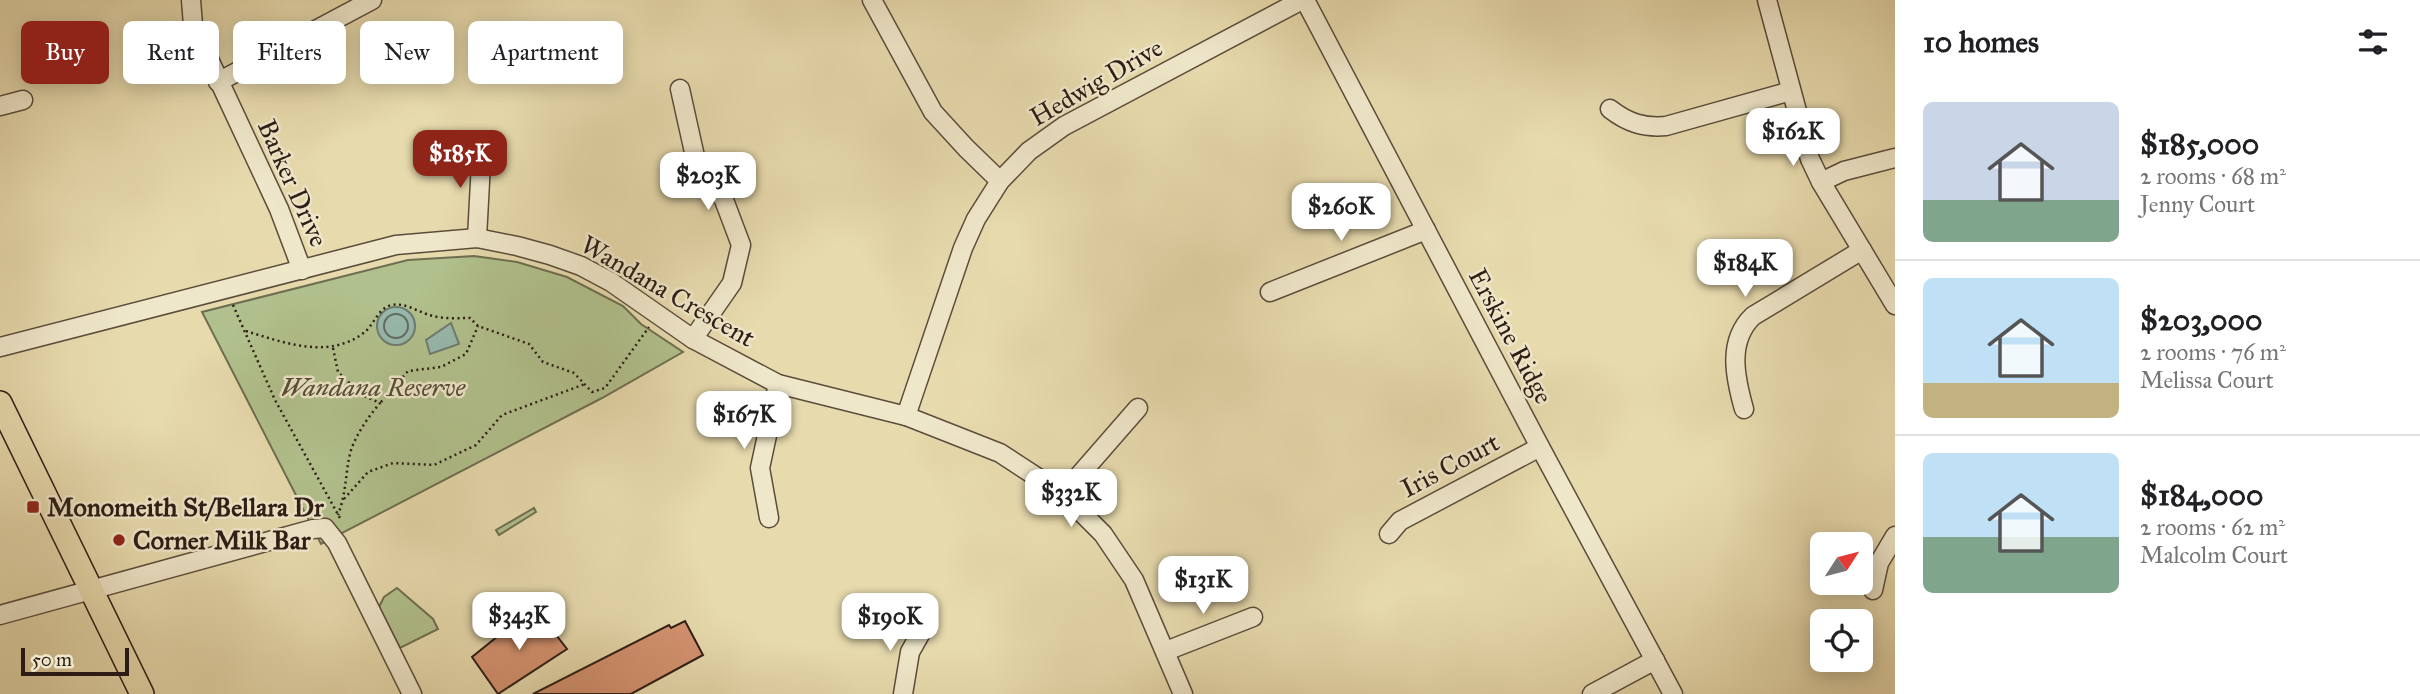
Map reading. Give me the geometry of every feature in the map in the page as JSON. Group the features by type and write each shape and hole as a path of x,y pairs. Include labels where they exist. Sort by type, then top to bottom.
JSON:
{"main road":[{"path":"0,403 142,694"}],"street":[{"name":"Barker Drive","path":"191,0 193,21"},
{"path":"219,81 372,0"},
{"path":"872,0 933,112 965,148 1000,181"},
{"name":"Hedwig Drive","path":"906,416 963,248 976,219 1000,181 1029,151 1063,126 1304,0"},
{"name":"Erskine Ridge","path":"1304,0 1673,694"},
{"path":"1767,0 1810,159 1895,305"},
{"name":"Barker Drive","path":"219,84 279,209 302,270"},
{"path":"680,89 696,161 724,200 741,245 732,284 693,339"},
{"path":"1610,109 1627,121 1653,127 1666,126 1791,91"},
{"path":"0,106 23,100"},
{"path":"477,238 482,144"},
{"path":"1821,182 1844,171 1895,158"},
{"path":"1270,292 1426,230"},
{"name":"Wandana Crescent","path":"0,346 396,246 477,238 517,246 580,266 611,282 693,339 778,384 906,416 1000,453 1063,494 1103,534 1135,580 1183,694"},
{"path":"1744,409 1736,378 1736,358 1738,337 1744,325 1754,316 1862,250"},
{"path":"769,518 760,468 778,384"},
{"path":"1063,494 1138,408"},
{"name":"Iris Court","path":"1389,534 1400,521 1540,447"},
{"path":"0,615 313,528 325,528 333,536 412,694"},
{"path":"1873,590 1879,563 1895,537"},
{"path":"1166,651 1253,618"},
{"path":"903,694 910,652 923,629"},
{"path":"1592,694 1655,660"}],"path":[{"path":"223,290 239,313 275,400 346,528"},
{"path":"246,331 291,345 333,348 365,331 377,315 391,305 406,306 433,317 470,318 478,326 529,344 543,362 574,373 592,391 604,388 658,315"},
{"path":"338,515 344,499 351,450 369,417 408,371 441,367 466,354 478,326"},
{"path":"333,348 338,372 362,395 380,403"},
{"path":"344,499 368,472 393,463 434,465 476,445 502,415 585,384"}],"green space":[{"name":"Wandana Reserve","path":"474,256 517,262 567,277 623,306 641,324 683,352 602,398 321,544 202,312 408,260"},
{"path":"534,508 536,512 499,535 496,530"},
{"path":"397,588 433,619 438,629 400,648 379,607 384,597"}],"water":[{"path":"396,307 409,313 415,326 409,339 396,345 383,339 377,326 383,313"},
{"path":"451,323 459,344 430,354 426,340"}],"building":[{"path":"539,613 567,649 498,694 472,657 508,628"},
{"path":"685,621 703,655 631,694 533,694 669,625 671,628"}],"place":[{"name":"Monomeith St/Bellara Dr","path":"33,507"},
{"name":"Corner Milk Bar","path":"119,540"}]}
